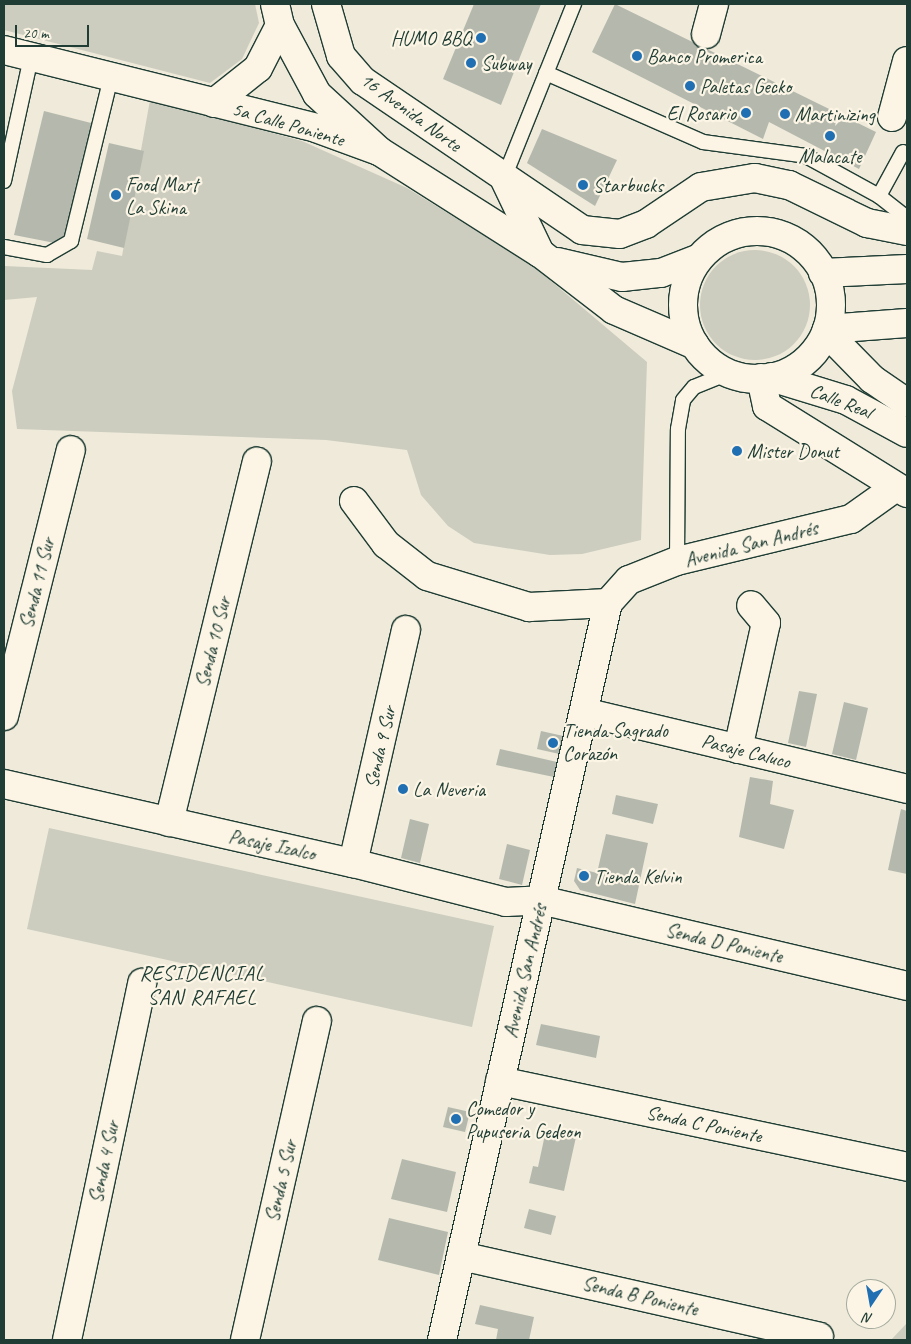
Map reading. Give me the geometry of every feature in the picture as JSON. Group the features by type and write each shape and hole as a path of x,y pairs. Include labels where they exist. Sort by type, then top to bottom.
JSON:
{"street":[{"name":"16 Avenida Norte","path":"326,4 341,56 363,81 570,225 607,235 646,224 701,187 746,178 789,185 867,222 907,231"},
{"path":"706,34 714,4"},
{"path":"214,103 258,68 278,14"},
{"path":"278,14 317,94 379,151"},
{"name":"5a Calle Poniente","path":"4,50 316,128 379,151 543,256 614,310 694,345"},
{"path":"892,117 907,60"},
{"path":"504,178 543,256"},
{"path":"759,231 802,247 823,273 830,299 826,330 805,361 766,378 729,373 694,345 683,302 698,259 725,238 759,231"},
{"name":"5a Calle Poniente","path":"543,256 622,277 661,273 698,259"},
{"path":"823,273 907,269"},
{"path":"826,330 907,323"},
{"name":"Calle Real","path":"826,330 872,379 907,403"},
{"path":"766,378 767,406 902,490"},
{"name":"Calle Real","path":"766,378 846,400 907,433"},
{"name":"Senda 11 Sur","path":"4,716 71,450"},
{"name":"Senda 10 Sur","path":"169,822 257,462"},
{"name":"Avenida San Andrés","path":"442,1340 608,603 630,580 677,561 851,520 902,490"},
{"path":"354,501 386,544 427,576 530,607 608,603"},
{"path":"738,749 766,623 751,606"},
{"name":"Senda 9 Sur","path":"353,863 406,630"},
{"name":"Pasaje Caluco","path":"584,712 907,790"},
{"name":"Pasaje Izalco","path":"4,784 353,863 506,902 541,900"},
{"name":"Senda D Poniente","path":"541,900 907,986"},
{"name":"Senda 4 Sur","path":"67,1340 142,983"},
{"name":"Senda 5 Sur","path":"245,1340 317,1021"},
{"name":"Senda C Poniente","path":"500,1081 907,1167"},
{"name":"Senda B Poniente","path":"460,1256 819,1337"}],"lane":[{"path":"504,178 574,4"},
{"path":"4,181 31,57"},
{"path":"546,72 704,142 806,156 879,196 907,218"},
{"path":"4,247 47,255 71,241 111,77"},
{"path":"879,196 903,152"},
{"path":"677,561 678,429 683,400 694,387 729,373"}],"shaded area":[{"path":"4,4 255,4 259,23 242,59 210,83 4,30"},
{"path":"150,100 302,141 407,188 532,265 647,362 641,540 582,554 550,555 474,543 448,526 421,495 407,450 326,440 17,429 12,391 37,297 4,300 4,266 92,270 97,251 122,256"},
{"path":"755,250 776,254 794,266 806,284 810,305 806,326 794,344 776,356 755,360 734,356 716,344 704,326 700,305 704,284 716,266 734,254"},
{"path":"49,828 494,926 472,1027 27,929"},
{"path":"907,1323 907,1340 891,1340"}],"building":[{"path":"474,4 541,4 501,105 443,79"},
{"path":"615,4 876,132 859,169 769,122 763,139 592,52"},
{"path":"44,111 95,124 65,245 14,235"},
{"name":"Starbucks","path":"542,129 617,160 595,206 527,163"},
{"name":"Food Mart La Skina","path":"109,143 144,151 124,248 87,239"},
{"path":"799,691 817,694 806,747 788,743"},
{"path":"844,702 868,708 856,760 832,754"},
{"name":"Tienda Sagrado Corazón","path":"541,731 568,737 564,755 537,749"},
{"path":"500,749 557,762 554,777 496,765"},
{"path":"750,777 773,781 770,804 794,810 784,849 739,837"},
{"path":"616,795 658,804 653,824 612,814"},
{"path":"901,809 907,811 907,874 888,870"},
{"path":"410,819 429,824 420,863 401,858"},
{"path":"606,834 648,843 635,904 580,890 574,881 577,868 597,873"},
{"path":"507,844 530,850 522,885 499,879"},
{"path":"541,1024 600,1036 596,1058 536,1045"},
{"name":"Comedor y Pupuseria Gedeon","path":"448,1107 470,1112 465,1132 443,1127"},
{"path":"546,1130 576,1137 564,1191 529,1183 533,1166 538,1167"},
{"path":"402,1159 456,1172 447,1212 391,1199"},
{"path":"529,1209 556,1216 551,1235 524,1228"},
{"path":"389,1218 448,1232 439,1275 378,1260"},
{"path":"480,1305 534,1317 529,1340 496,1340 498,1329 475,1324"}],"place":[{"name":"HUMO BBQ","path":"481,38"},
{"name":"Banco Promerica","path":"637,56"},
{"name":"Subway","path":"471,63"},
{"name":"Paletas Gecko","path":"690,86"},
{"name":"El Rosario","path":"746,113"},
{"name":"Martinizing","path":"785,114"},
{"name":"Malacate","path":"830,136"},
{"name":"Starbucks","path":"583,185"},
{"name":"Food Mart La Skina","path":"116,195"},
{"name":"Mister Donut","path":"737,451"},
{"name":"Tienda Sagrado Corazón","path":"553,743"},
{"name":"La Neveria","path":"403,789"},
{"name":"Tienda Kelvin","path":"584,876"},
{"name":"Comedor y Pupuseria Gedeon","path":"456,1119"}],"district":[{"name":"RESIDENCIAL SAN RAFAEL","path":"202,985"}]}
